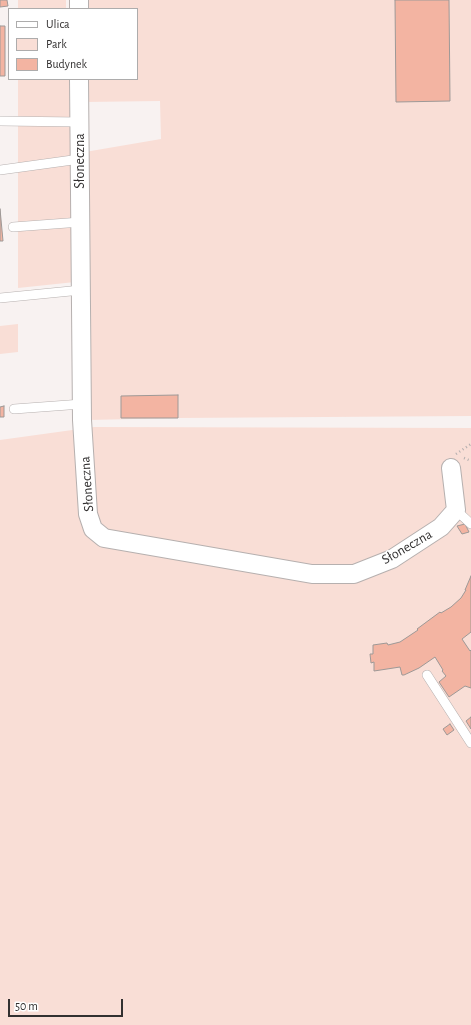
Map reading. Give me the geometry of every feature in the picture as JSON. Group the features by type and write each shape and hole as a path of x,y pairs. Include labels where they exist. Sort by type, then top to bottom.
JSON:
{"street":[{"name":"Słoneczna","path":"79,80 82,420 88,514 93,529 104,538 312,574 354,574 392,559 441,527 456,510"},
{"path":"452,468 456,510"}],"lane":[{"path":"0,121 80,122"},
{"path":"0,170 80,159"},
{"path":"13,227 80,222"},
{"path":"0,298 81,290"},
{"path":"14,409 82,404"},
{"path":"456,510 471,524"},
{"path":"427,675 471,743"}],"green space":[{"path":"18,0 66,0 66,8 18,8"},
{"path":"85,0 471,0 471,416 88,420 85,152 161,139 160,101 85,102 85,80 138,80 138,8 85,8"},
{"path":"18,80 69,80 75,282 18,288"},
{"path":"18,324 18,352 0,354 0,326"},
{"path":"94,427 471,428 471,1025 0,1025 0,440"}],"building":[{"path":"0,0 7,0 8,6 0,7"},
{"path":"395,0 449,0 450,101 396,102"},
{"path":"0,26 5,26 5,76 0,76"},
{"path":"0,209 3,241 0,241"},
{"path":"178,395 178,418 121,418 121,396"},
{"path":"4,406 4,417 0,417 0,407"},
{"path":"465,524 469,532 462,534 457,526"},
{"path":"471,576 471,632 462,639 470,651 471,650 471,688 465,686 449,697 439,682 446,676 435,657 419,668 404,675 402,675 400,667 374,671 374,662 371,663 370,654 373,654 373,645 387,643 388,645 400,642 440,612 441,613 451,607 461,598 466,590"},
{"path":"471,717 471,729 466,721"},
{"path":"450,724 454,730 447,735 443,729"}]}
